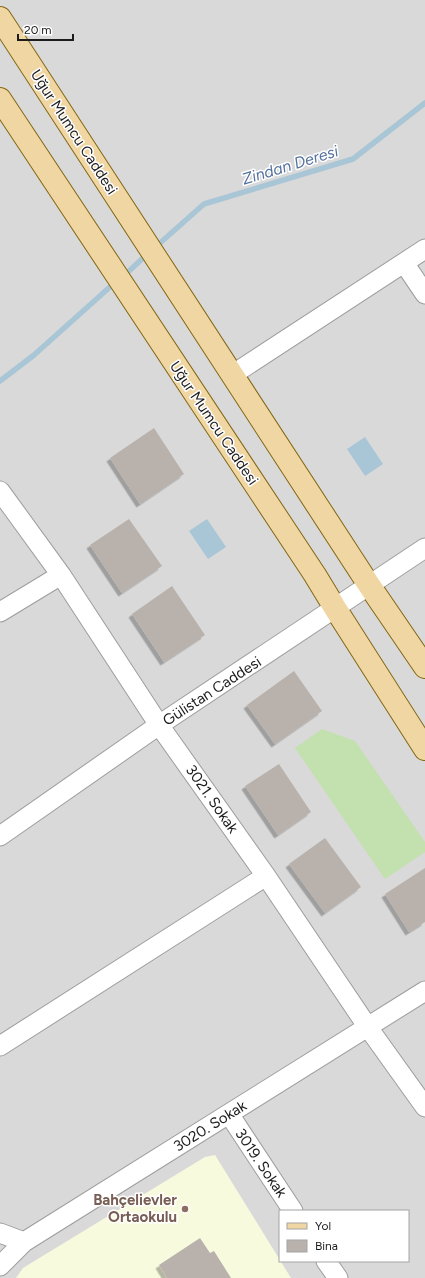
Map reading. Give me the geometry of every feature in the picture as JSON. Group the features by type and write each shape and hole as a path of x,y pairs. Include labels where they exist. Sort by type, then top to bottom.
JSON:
{"main road":[{"name":"Uğur Mumcu Caddesi","path":"0,18 369,585 425,666"},
{"name":"Uğur Mumcu Caddesi","path":"0,99 316,575 335,608 425,749"}],"street":[{"path":"232,375 425,250"},
{"path":"404,263 425,294"},
{"name":"3021. Sokak","path":"0,491 61,574 159,725 266,876 367,1026 425,1107"},
{"name":"Gülistan Caddesi","path":"0,836 159,725 425,548"},
{"path":"0,612 61,574"},
{"path":"0,1046 266,876"},
{"name":"3020. Sokak","path":"0,1266 24,1242 425,991"},
{"name":"3019. Sokak","path":"229,1114 292,1210"},
{"path":"0,1233 24,1242"},
{"path":"327,1262 338,1278"}],"shaded area":[{"path":"0,0 425,0 425,1278 0,1278"},
{"name":"Bahçelievler Ortaokulu","path":"215,1155 279,1259 279,1262 281,1262 291,1278 16,1278 23,1268 205,1157"}],"green space":[{"path":"322,729 355,741 425,842 425,852 385,879 295,748"}],"water":[{"path":"365,437 383,464 365,476 347,449"},
{"path":"207,519 226,547 208,559 189,531"}],"building":[{"path":"154,428 184,474 140,504 110,458"},
{"path":"129,519 162,566 122,593 90,545"},
{"path":"172,586 205,635 164,662 132,614"},
{"path":"294,671 322,711 275,744 247,705"},
{"path":"279,764 311,812 278,835 245,786"},
{"path":"325,838 361,887 325,913 289,864"},
{"path":"425,868 425,922 409,932 385,894"},
{"path":"200,1238 210,1253 214,1251 231,1278 167,1278 159,1265"}],"waterway":[{"name":"Zindan Deresi","path":"160,243 204,204 353,159 425,103"},
{"name":"Zindan Deresi","path":"128,272 143,258"},
{"name":"Zindan Deresi","path":"0,381 34,355 111,286"}],"place":[{"name":"Bahçelievler Ortaokulu","path":"185,1209"}]}
